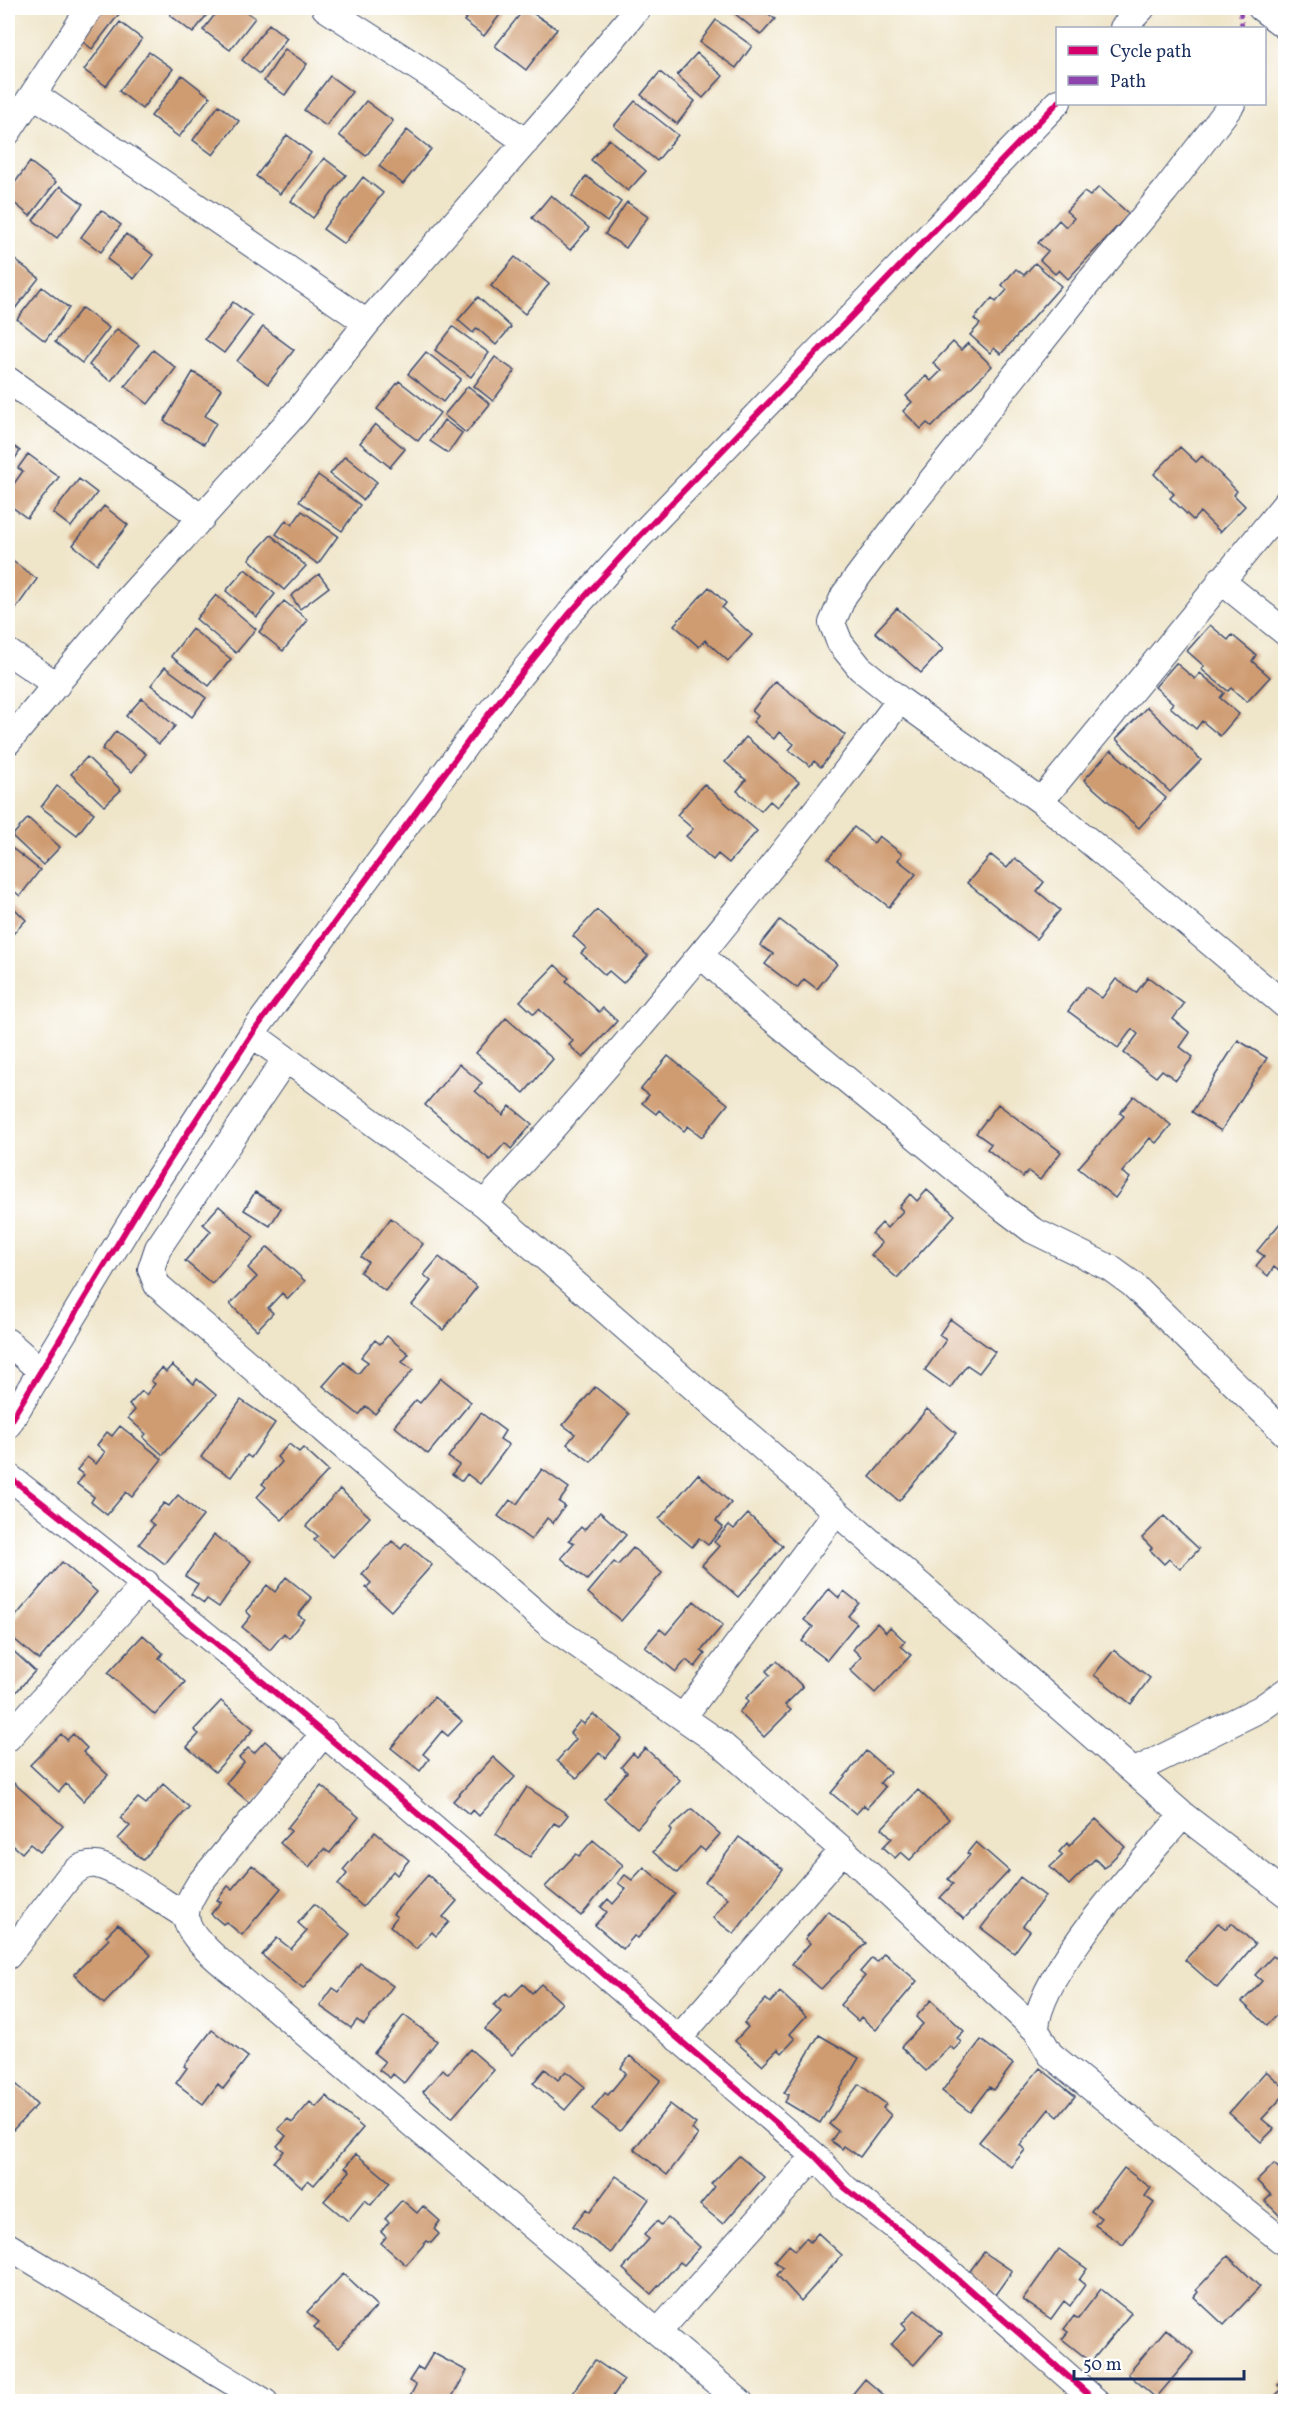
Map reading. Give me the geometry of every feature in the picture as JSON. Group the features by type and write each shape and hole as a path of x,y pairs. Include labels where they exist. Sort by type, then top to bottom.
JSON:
{"street":[{"path":"8,132 90,8"},
{"path":"325,8 437,80 526,142"},
{"path":"8,742 126,601 297,412 367,323 526,142 638,8"},
{"path":"1124,27 1142,8"},
{"path":"1261,8 1286,27"},
{"path":"33,94 367,323"},
{"path":"8,1425 149,1192 252,1034 484,720 570,613 639,537 1056,104"},
{"path":"1231,105 1165,191 1089,282 904,515 844,595 832,623 840,643 860,668 900,700 1041,801 1286,1006"},
{"path":"8,380 202,518"},
{"path":"1041,801 1220,580 1286,503"},
{"path":"1220,580 1286,633"},
{"path":"8,652 57,684"},
{"path":"484,1204 551,1131 702,956 816,812 900,700"},
{"path":"702,956 758,1007 1003,1208 1032,1230 1110,1268 1132,1284 1286,1434"},
{"path":"252,1034 484,1204 1183,1815 1286,1894"},
{"path":"285,1060 158,1248 151,1269 157,1285 552,1627 601,1663 684,1716 729,1750 843,1850 1036,2030 1050,2054 1286,2244"},
{"path":"8,1342 41,1371"},
{"path":"8,1476 146,1583 325,1732 815,2156 845,2188 927,2252 1097,2402"},
{"path":"684,1716 836,1512"},
{"path":"8,1738 146,1583"},
{"path":"1135,1771 1260,1709 1286,1691"},
{"path":"325,1732 199,1884 186,1916 189,1926 200,1942 241,1979 740,2402"},
{"path":"1036,2030 1043,2002 1072,1952 1183,1815"},
{"path":"678,2039 843,1850"},
{"path":"8,1956 68,1878 77,1869 86,1866 96,1865 110,1870 186,1916"},
{"path":"659,2331 815,2156"},
{"path":"8,2246 265,2402"}],"building":[{"path":"100,8 123,9 92,49 77,37"},
{"path":"175,8 212,8 193,33 170,15"},
{"path":"220,8 241,8 255,18 230,50 203,30"},
{"path":"475,8 505,8 484,36 464,21"},
{"path":"525,8 557,29 526,70 495,46"},
{"path":"728,8 761,8 775,19 761,35"},
{"path":"716,20 752,46 736,68 700,42"},
{"path":"120,22 142,39 106,86 84,70"},
{"path":"269,24 287,38 260,74 242,60"},
{"path":"285,49 307,64 285,95 264,81"},
{"path":"149,52 173,69 142,109 119,91"},
{"path":"697,53 723,76 703,98 677,75"},
{"path":"660,72 695,101 677,124 641,95"},
{"path":"182,75 210,97 179,137 151,116"},
{"path":"330,76 352,92 326,126 304,110"},
{"path":"366,101 393,121 366,156 339,135"},
{"path":"635,101 678,135 657,161 614,126"},
{"path":"219,105 239,121 213,155 193,140"},
{"path":"407,130 431,149 403,184 379,166"},
{"path":"287,135 311,153 280,194 256,176"},
{"path":"609,139 646,171 628,191 591,160"},
{"path":"324,158 346,175 313,218 291,201"},
{"path":"30,162 56,182 30,216 8,198 8,192"},
{"path":"586,176 621,202 607,222 572,196"},
{"path":"363,177 383,193 344,244 323,229"},
{"path":"60,186 83,204 57,238 33,220"},
{"path":"1099,187 1129,214 1068,279 1059,270 1055,274 1040,260 1048,251 1038,243 1059,220 1066,227 1074,218 1066,211 1084,192 1090,196"},
{"path":"551,195 589,228 570,250 532,218"},
{"path":"627,202 648,217 626,248 605,234"},
{"path":"101,210 121,225 101,252 81,237"},
{"path":"126,234 153,255 134,279 107,259"},
{"path":"11,257 39,278 10,315 8,313 8,262"},
{"path":"515,257 549,284 525,314 491,286"},
{"path":"1035,263 1061,286 1001,354 994,348 990,353 970,335 980,324 974,319 992,298 996,302 1007,290 1002,285 1016,269 1024,275"},
{"path":"42,287 69,308 45,341 17,319"},
{"path":"478,297 511,327 496,345 477,328 473,333 458,320"},
{"path":"233,302 252,316 224,353 205,339"},
{"path":"82,308 109,328 82,363 55,342"},
{"path":"263,327 294,350 268,384 237,361"},
{"path":"453,327 489,353 471,377 435,350"},
{"path":"117,329 139,345 111,381 89,365"},
{"path":"953,342 961,350 968,343 992,366 932,427 927,423 921,429 903,411 912,402 906,396 926,376 931,381 941,371 933,363"},
{"path":"153,350 176,368 148,404 125,386"},
{"path":"426,352 461,379 443,402 408,374"},
{"path":"495,357 515,371 493,401 474,386"},
{"path":"193,372 221,389 205,416 216,423 204,444 164,421"},
{"path":"399,381 440,413 418,441 377,409"},
{"path":"468,386 490,404 466,433 444,415"},
{"path":"444,420 462,433 448,453 430,441"},
{"path":"375,424 405,449 390,467 360,443"},
{"path":"8,442 20,451 8,469"},
{"path":"1180,447 1196,462 1202,456 1237,491 1234,495 1245,506 1220,532 1200,512 1193,520 1170,498 1174,494 1154,474"},
{"path":"28,454 59,477 27,518 8,504 8,492 23,471 18,468"},
{"path":"345,456 377,482 363,500 330,474"},
{"path":"318,475 360,505 342,531 299,501"},
{"path":"79,479 97,493 71,527 53,513"},
{"path":"104,506 128,525 97,564 73,545"},
{"path":"302,511 338,536 318,564 276,534 286,520 292,525"},
{"path":"271,535 306,566 284,590 249,559"},
{"path":"11,560 37,579 12,614 8,611 8,565"},
{"path":"245,569 275,594 257,617 226,591"},
{"path":"319,574 329,587 300,609 291,596"},
{"path":"709,587 726,603 722,608 752,635 728,661 705,640 699,647 674,625"},
{"path":"216,595 256,629 236,653 196,619"},
{"path":"284,601 308,620 283,651 259,632"},
{"path":"897,608 943,649 921,673 875,632"},
{"path":"1210,625 1228,640 1232,635 1256,655 1252,661 1270,677 1247,702 1231,688 1228,691 1201,669 1204,666 1187,651"},
{"path":"192,629 231,659 209,686 171,656"},
{"path":"1176,663 1195,679 1200,673 1224,693 1220,698 1239,714 1220,736 1202,721 1196,729 1170,707 1173,703 1155,687"},
{"path":"165,667 206,698 192,717 151,685"},
{"path":"775,681 845,735 821,767 814,761 810,766 789,750 794,744 779,732 774,739 753,722 758,716 752,711"},
{"path":"142,698 175,726 159,744 126,716"},
{"path":"1147,707 1201,760 1170,792 1116,739"},
{"path":"116,731 146,754 132,772 102,749"},
{"path":"746,737 799,782 777,807 770,801 761,811 737,791 746,780 725,762"},
{"path":"1111,750 1166,798 1139,828 1084,780"},
{"path":"87,757 121,790 104,806 71,774"},
{"path":"704,784 757,831 729,863 718,854 713,860 686,836 693,829 677,815"},
{"path":"57,786 94,813 77,835 41,807"},
{"path":"28,818 60,847 43,865 12,836"},
{"path":"854,827 874,843 879,836 902,854 898,860 916,874 889,907 828,859"},
{"path":"8,845 40,870 20,896 8,886"},
{"path":"991,855 1007,868 1015,858 1044,882 1037,891 1060,910 1036,939 967,883"},
{"path":"8,902 26,920 8,939"},
{"path":"597,910 648,956 623,983 609,971 605,975 581,953 586,948 573,936"},
{"path":"780,920 837,964 817,989 804,979 797,988 765,964 773,954 760,945"},
{"path":"555,965 569,978 566,981 599,1012 603,1008 617,1021 583,1058 569,1045 573,1041 539,1009 534,1014 520,1001"},
{"path":"1148,977 1184,1004 1173,1019 1190,1033 1180,1047 1193,1057 1176,1080 1162,1070 1156,1077 1124,1053 1138,1034 1132,1029 1118,1048 1068,1011 1086,987 1102,998 1116,979 1136,993"},
{"path":"506,1018 553,1059 524,1093 476,1053"},
{"path":"1238,1040 1267,1058 1221,1131 1192,1112"},
{"path":"668,1056 728,1104 702,1137 688,1126 684,1131 659,1110 656,1114 642,1103 649,1095 641,1089"},
{"path":"459,1064 482,1083 475,1091 503,1115 510,1106 532,1124 511,1149 505,1143 490,1160 425,1105"},
{"path":"1134,1096 1171,1125 1156,1143 1150,1138 1122,1172 1130,1178 1115,1198 1078,1168 1124,1116 1120,1113"},
{"path":"998,1104 1061,1152 1040,1180 1028,1171 1023,1177 987,1149 991,1144 976,1133"},
{"path":"927,1190 955,1215 897,1278 871,1255 882,1243 872,1234 882,1223 887,1228 903,1211 899,1207 910,1194 917,1201"},
{"path":"255,1192 281,1208 270,1226 244,1210"},
{"path":"219,1206 254,1237 212,1284 185,1261 211,1231 203,1224"},
{"path":"1286,1216 1286,1276 1274,1267 1268,1276 1256,1266 1264,1256 1257,1251"},
{"path":"391,1218 423,1244 385,1291 360,1272 368,1262 361,1257"},
{"path":"268,1247 305,1281 288,1299 282,1293 268,1308 273,1313 257,1330 230,1304 257,1277 248,1268"},
{"path":"439,1257 477,1287 443,1330 412,1305 431,1281 424,1275"},
{"path":"950,1319 995,1352 979,1373 967,1365 950,1388 925,1370 946,1340 939,1335"},
{"path":"387,1336 409,1354 402,1362 413,1370 375,1414 366,1406 359,1415 323,1386 344,1362 358,1374 368,1362 361,1357 375,1340 380,1344"},
{"path":"172,1365 194,1384 197,1379 216,1395 163,1455 143,1437 146,1434 128,1418 135,1410 129,1405 142,1391 146,1395 155,1384 151,1381 162,1368 166,1372"},
{"path":"441,1378 471,1402 428,1454 394,1426 416,1400 420,1403"},
{"path":"595,1387 629,1414 591,1462 567,1444 575,1434 563,1425"},
{"path":"241,1400 275,1423 251,1458 247,1455 231,1477 201,1457"},
{"path":"927,1409 956,1433 899,1501 870,1477"},
{"path":"481,1413 505,1431 500,1439 509,1445 480,1484 467,1474 462,1481 452,1474 459,1465 448,1457"},
{"path":"120,1426 162,1459 132,1497 126,1492 107,1515 91,1502 94,1497 77,1484 84,1475 77,1470 87,1457 96,1464 105,1452 97,1445 107,1432 112,1436"},
{"path":"289,1444 299,1452 303,1448 328,1471 282,1520 257,1497 266,1487 262,1484 282,1462 277,1457"},
{"path":"542,1469 569,1488 559,1502 565,1506 553,1523 547,1518 531,1540 498,1516 510,1500 517,1504"},
{"path":"698,1474 731,1503 716,1521 723,1527 708,1545 699,1538 692,1547 659,1519"},
{"path":"340,1489 370,1517 333,1557 314,1540 318,1536 306,1526"},
{"path":"178,1495 203,1516 165,1564 139,1544 154,1525 149,1521 164,1503 169,1506"},
{"path":"600,1512 626,1535 587,1580 561,1558 574,1543 569,1540 581,1527 584,1530"},
{"path":"748,1514 783,1546 738,1597 702,1565 719,1546 714,1542 729,1525 734,1529"},
{"path":"1164,1516 1199,1549 1180,1569 1169,1559 1164,1564 1142,1538"},
{"path":"214,1535 251,1561 219,1607 207,1599 204,1603 191,1594 198,1584 185,1576"},
{"path":"392,1541 401,1549 406,1543 432,1565 391,1611 366,1588 371,1583 362,1574"},
{"path":"633,1548 662,1573 621,1621 588,1593 614,1562 618,1565"},
{"path":"62,1562 97,1592 39,1660 8,1634 8,1625"},
{"path":"286,1577 312,1598 298,1615 304,1619 289,1638 284,1633 270,1650 242,1627 251,1616 246,1611 267,1585 275,1592"},
{"path":"829,1589 839,1598 844,1591 859,1603 848,1616 857,1623 827,1660 802,1641 813,1627 804,1620"},
{"path":"694,1601 723,1625 701,1651 705,1654 695,1667 686,1660 676,1672 645,1647 660,1629 666,1634"},
{"path":"877,1623 886,1632 890,1627 905,1641 901,1646 911,1655 875,1693 850,1670 861,1657 853,1649"},
{"path":"143,1635 163,1653 159,1658 185,1682 155,1715 108,1673"},
{"path":"8,1646 35,1671 8,1701"},
{"path":"1114,1650 1150,1678 1131,1704 1094,1675"},
{"path":"777,1661 803,1687 785,1705 791,1710 764,1737 739,1712 749,1701 746,1698 770,1675 766,1671"},
{"path":"434,1697 462,1721 448,1736 442,1731 423,1754 429,1759 420,1771 391,1748"},
{"path":"221,1701 254,1729 215,1772 187,1747 199,1734 194,1730"},
{"path":"593,1714 622,1738 606,1758 599,1753 577,1778 557,1761 576,1739 570,1733 580,1721 584,1724"},
{"path":"61,1734 67,1740 73,1734 87,1748 83,1752 108,1775 83,1801 66,1784 59,1792 30,1765"},
{"path":"265,1741 293,1765 251,1804 226,1783 244,1762 239,1758 248,1748 254,1753"},
{"path":"645,1748 680,1780 637,1828 604,1799 627,1772 621,1767 633,1753 637,1757"},
{"path":"866,1751 890,1772 880,1783 885,1787 867,1808 864,1805 856,1814 831,1793"},
{"path":"493,1757 515,1777 479,1816 473,1810 469,1814 453,1801"},
{"path":"8,1778 63,1826 40,1852 30,1844 22,1853 8,1841"},
{"path":"163,1784 189,1807 143,1860 118,1839 130,1826 120,1818 138,1798 146,1804"},
{"path":"321,1786 359,1817 330,1853 324,1849 309,1867 280,1843 291,1831 287,1828"},
{"path":"527,1787 568,1815 559,1826 554,1823 530,1857 496,1834"},
{"path":"918,1790 949,1819 910,1860 901,1852 895,1858 883,1847 892,1838 882,1828"},
{"path":"692,1809 720,1834 705,1851 700,1847 677,1873 653,1852 672,1831 670,1828"},
{"path":"1096,1819 1125,1847 1104,1868 1095,1859 1069,1885 1050,1867 1063,1855 1059,1852 1067,1843 1069,1846"},
{"path":"375,1832 409,1860 397,1875 393,1871 363,1907 338,1885 347,1874 343,1870"},
{"path":"739,1837 783,1869 734,1934 713,1918 728,1898 705,1882"},
{"path":"593,1840 623,1865 581,1916 545,1887 576,1854 579,1856"},
{"path":"976,1842 1009,1871 964,1919 940,1898 953,1884 948,1879 970,1855 967,1853"},
{"path":"252,1865 281,1888 242,1935 211,1914 221,1902 217,1900 228,1886 232,1889"},
{"path":"644,1867 675,1894 638,1938 634,1936 623,1949 595,1925 607,1912 601,1907 608,1899 613,1904 626,1889 618,1883 625,1875 632,1880"},
{"path":"428,1875 457,1901 443,1917 449,1922 436,1936 432,1932 416,1949 390,1926 397,1917 393,1914"},
{"path":"1020,1877 1045,1896 1023,1926 1030,1931 1014,1953 981,1928"},
{"path":"314,1904 350,1934 303,1989 262,1955 277,1938 291,1949 307,1931 298,1923"},
{"path":"828,1911 866,1943 821,1989 792,1964 810,1943 805,1939"},
{"path":"1218,1923 1226,1929 1232,1923 1255,1944 1217,1988 1185,1960"},
{"path":"118,1924 151,1955 104,2004 74,1974 109,1939 106,1936"},
{"path":"884,1953 917,1981 876,2030 861,2017 858,2021 840,2005 865,1976 860,1972 872,1958 877,1962"},
{"path":"1273,1956 1286,1967 1286,2005 1267,2025 1242,2002 1262,1981 1255,1975"},
{"path":"360,1963 393,1986 364,2025 357,2020 351,2028 320,2006 333,1988 339,1992"},
{"path":"523,1984 532,1993 541,1984 562,2003 512,2055 485,2029 501,2012 494,2005 506,1993 510,1997"},
{"path":"780,1992 806,2016 790,2034 795,2039 782,2053 778,2049 762,2065 735,2041 748,2027 744,2023 766,1999 770,2003"},
{"path":"931,2000 964,2031 957,2038 961,2042 954,2050 950,2046 926,2071 901,2047 923,2024 916,2017"},
{"path":"404,2015 437,2041 404,2083 393,2074 390,2078 379,2070 385,2062 374,2053"},
{"path":"212,2030 248,2057 223,2089 218,2084 203,2104 176,2083 187,2068 184,2066"},
{"path":"819,2035 859,2058 820,2123 785,2102 789,2095 784,2093"},
{"path":"981,2040 1013,2064 994,2090 989,2087 970,2112 942,2091"},
{"path":"470,2049 494,2070 452,2118 423,2092 443,2069 448,2074"},
{"path":"630,2056 661,2080 620,2131 592,2109 605,2093 608,2095 626,2073 621,2068"},
{"path":"1040,2068 1075,2096 1058,2117 1049,2109 1020,2145 1025,2150 1011,2167 979,2142"},
{"path":"545,2069 558,2080 566,2071 585,2087 565,2110 533,2083"},
{"path":"1266,2071 1286,2089 1286,2093 1262,2119 1274,2129 1261,2142 1229,2113"},
{"path":"8,2076 37,2105 13,2130 8,2125"},
{"path":"859,2084 886,2104 883,2108 891,2115 860,2157 844,2146 842,2149 831,2141 838,2131 829,2124"},
{"path":"326,2096 363,2128 314,2185 308,2180 302,2187 274,2162 284,2151 277,2146 286,2136 278,2129 288,2119 292,2123 310,2102 316,2107"},
{"path":"670,2104 696,2124 692,2129 698,2135 667,2175 634,2149"},
{"path":"356,2154 390,2182 371,2205 365,2200 348,2221 324,2201 350,2171 345,2167"},
{"path":"739,2156 764,2177 723,2224 700,2205 715,2187 711,2184"},
{"path":"1274,2164 1286,2175 1286,2210 1280,2216 1265,2201 1271,2195 1257,2181"},
{"path":"1124,2168 1151,2188 1145,2196 1154,2203 1123,2245 1095,2225 1101,2218 1091,2211"},
{"path":"616,2176 649,2199 611,2253 573,2226 586,2209 590,2212"},
{"path":"402,2200 417,2213 423,2206 440,2221 434,2229 439,2234 431,2243 427,2241 406,2265 381,2243 386,2237 381,2232 389,2222 385,2219"},
{"path":"668,2218 700,2247 684,2265 680,2262 651,2294 623,2269 649,2239 644,2235 657,2221 661,2225"},
{"path":"818,2233 842,2255 801,2301 777,2275 783,2268 775,2261 789,2245 795,2250 806,2238 810,2242"},
{"path":"1059,2249 1087,2269 1079,2280 1085,2285 1070,2306 1064,2301 1051,2319 1023,2300"},
{"path":"984,2252 1012,2271 995,2295 967,2275"},
{"path":"1228,2256 1260,2287 1224,2325 1194,2297 1198,2292 1196,2290"},
{"path":"343,2274 377,2306 338,2348 314,2327 319,2322 307,2312"},
{"path":"1101,2289 1131,2313 1091,2362 1062,2339 1068,2332 1064,2329 1074,2316 1078,2319"},
{"path":"915,2310 942,2333 914,2365 891,2345 906,2328 902,2324"},
{"path":"1166,2329 1194,2353 1156,2398 1128,2374"},
{"path":"433,2353 467,2371 449,2402 407,2402 416,2385 409,2381 418,2367 423,2370"},
{"path":"595,2360 624,2380 609,2402 566,2402"},
{"path":"1286,2378 1286,2402 1281,2402 1275,2396 1282,2389 1278,2385"},
{"path":"865,2379 892,2402 846,2402"}],"marked path":[{"path":"1240,8 1242,27"}],"cycle path":[{"path":"8,1425 149,1192 252,1034 484,720 570,613 639,537 1056,104"},
{"path":"8,1476 214,1641 315,1726 815,2156 845,2188 927,2252 1097,2402"}]}
